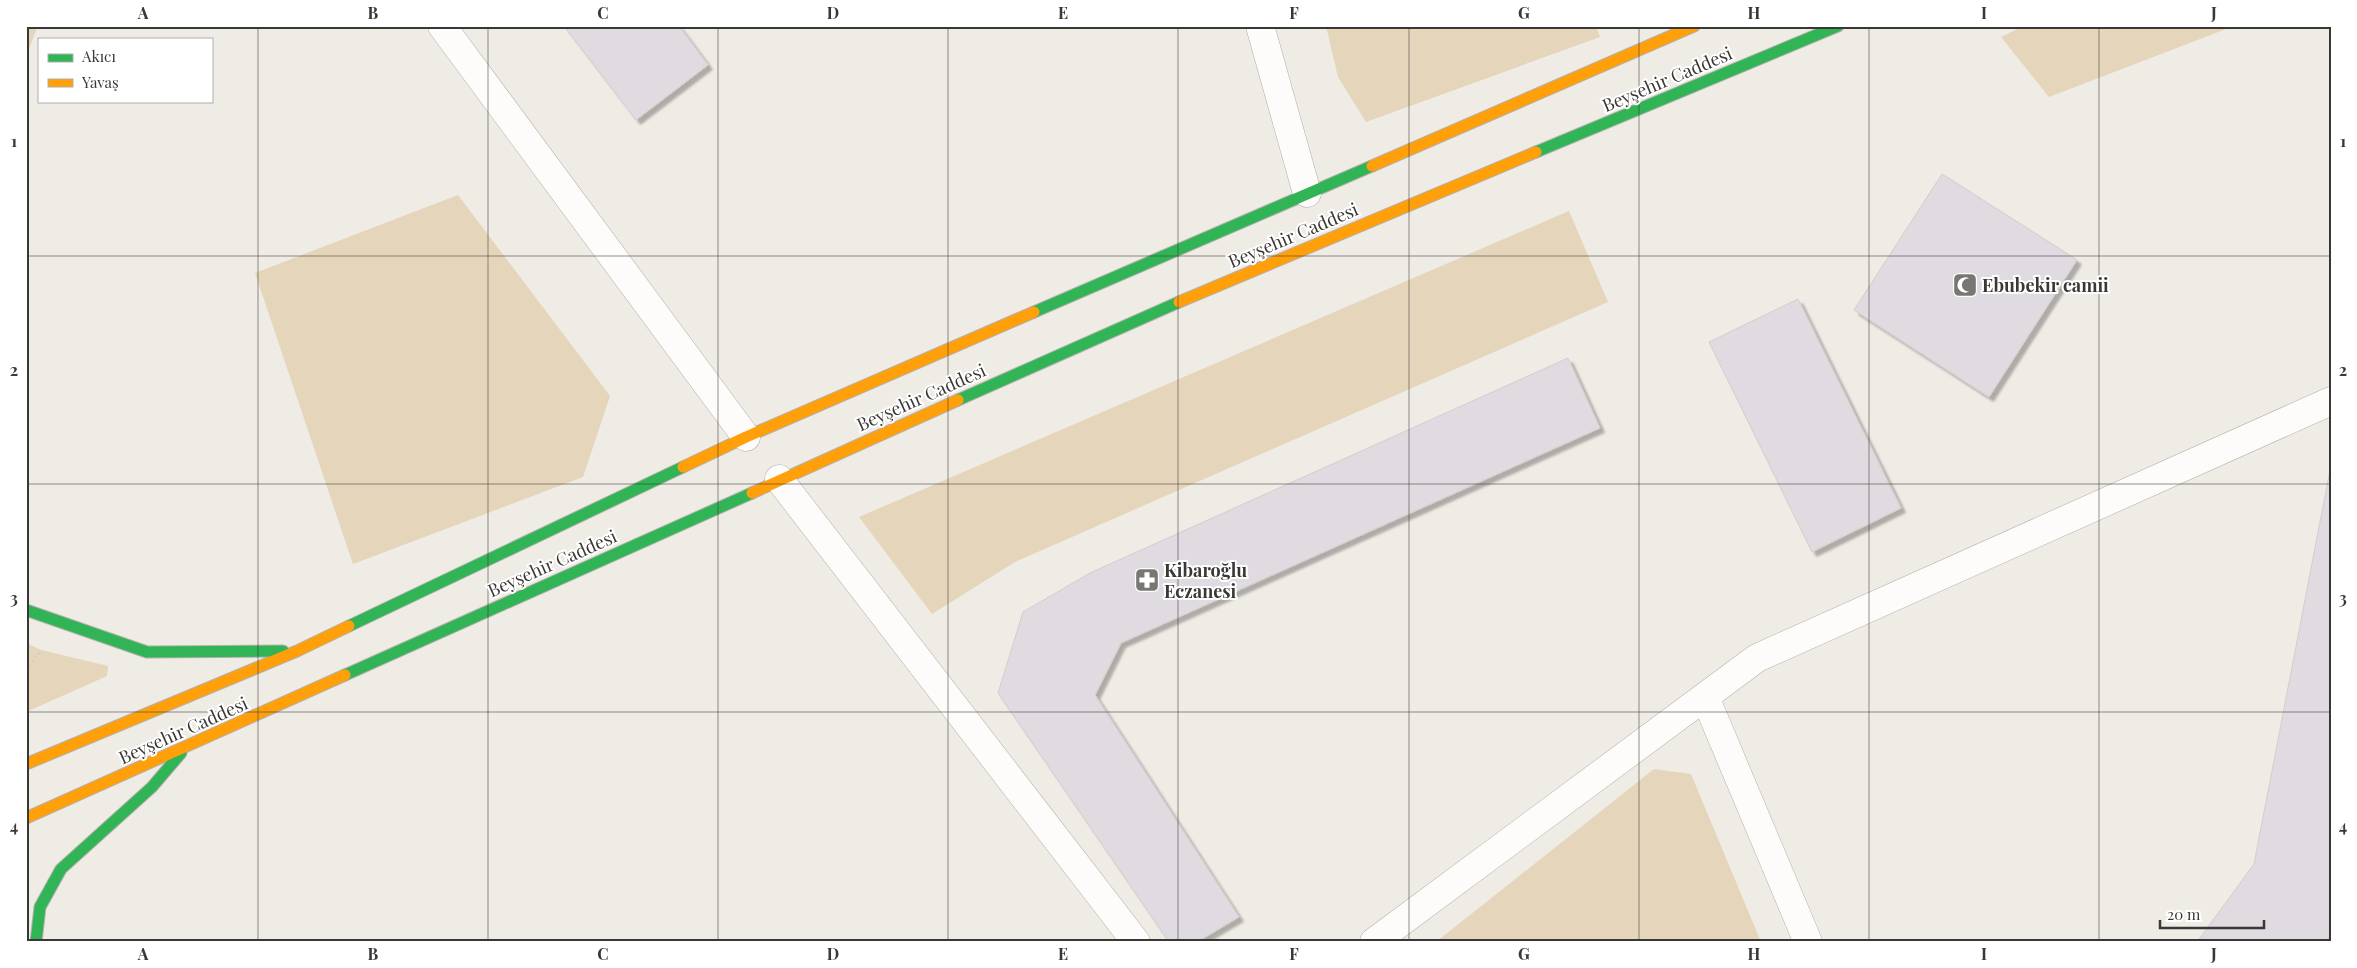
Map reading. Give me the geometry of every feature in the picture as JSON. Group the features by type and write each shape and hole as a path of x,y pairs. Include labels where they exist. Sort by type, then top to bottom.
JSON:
{"main road":[{"name":"Beyşehir Caddesi","path":"26,764 297,651 746,437 1694,26"},
{"name":"Beyşehir Caddesi","path":"26,818 779,479 1167,307 1838,26"},
{"path":"26,610 147,652 297,651"},
{"path":"36,942 40,907 61,869 152,787 186,747"}],"street":[{"path":"442,26 746,437"},
{"path":"1260,26 1307,193"},
{"path":"1374,942 1757,658 2331,401"},
{"path":"779,479 1136,942"},
{"path":"1706,697 1808,942"}],"shaded area":[{"path":"26,26 38,26 26,56"},
{"path":"1326,26 1596,26 1600,37 1366,122 1338,77"},
{"path":"2024,26 2234,26 2049,97 2001,37"},
{"path":"458,195 610,396 583,477 353,564 255,273"},
{"path":"1569,211 1608,302 1015,562 932,614 859,517"},
{"path":"26,643 41,650 108,666 107,676 26,712"},
{"path":"1654,769 1691,774 1761,942 1436,942"}],"building":[{"path":"564,26 679,26 708,65 636,120"},
{"name":"Ebubekir camii","path":"1942,174 2077,260 1989,397 1854,310"},
{"path":"1798,299 1901,508 1812,552 1709,342"},
{"path":"1568,358 1600,428 1121,643 1095,695 1239,917 1197,942 1169,942 998,693 1023,612 1090,573"},
{"path":"2331,465 2331,933 2327,942 2197,942 2254,864"}],"traffic: fast":[{"path":"1536,152 1838,26"},
{"path":"1034,312 1372,166"},
{"path":"958,400 1179,302"},
{"path":"349,626 683,467"},
{"path":"345,675 752,493"},
{"path":"26,610 147,652 283,651"},
{"path":"36,942 40,907 61,869 152,787 181,753"}],"traffic: slow":[{"path":"1372,166 1694,26"},
{"path":"1179,302 1536,152"},
{"path":"683,467 746,437 1034,312"},
{"path":"752,493 958,400"},
{"path":"26,764 297,651 349,626"},
{"path":"26,818 345,675"}],"place":[{"name":"Ebubekir camii","path":"1965,285"},
{"name":"Kibaroğlu Eczanesi","path":"1147,580"}]}
